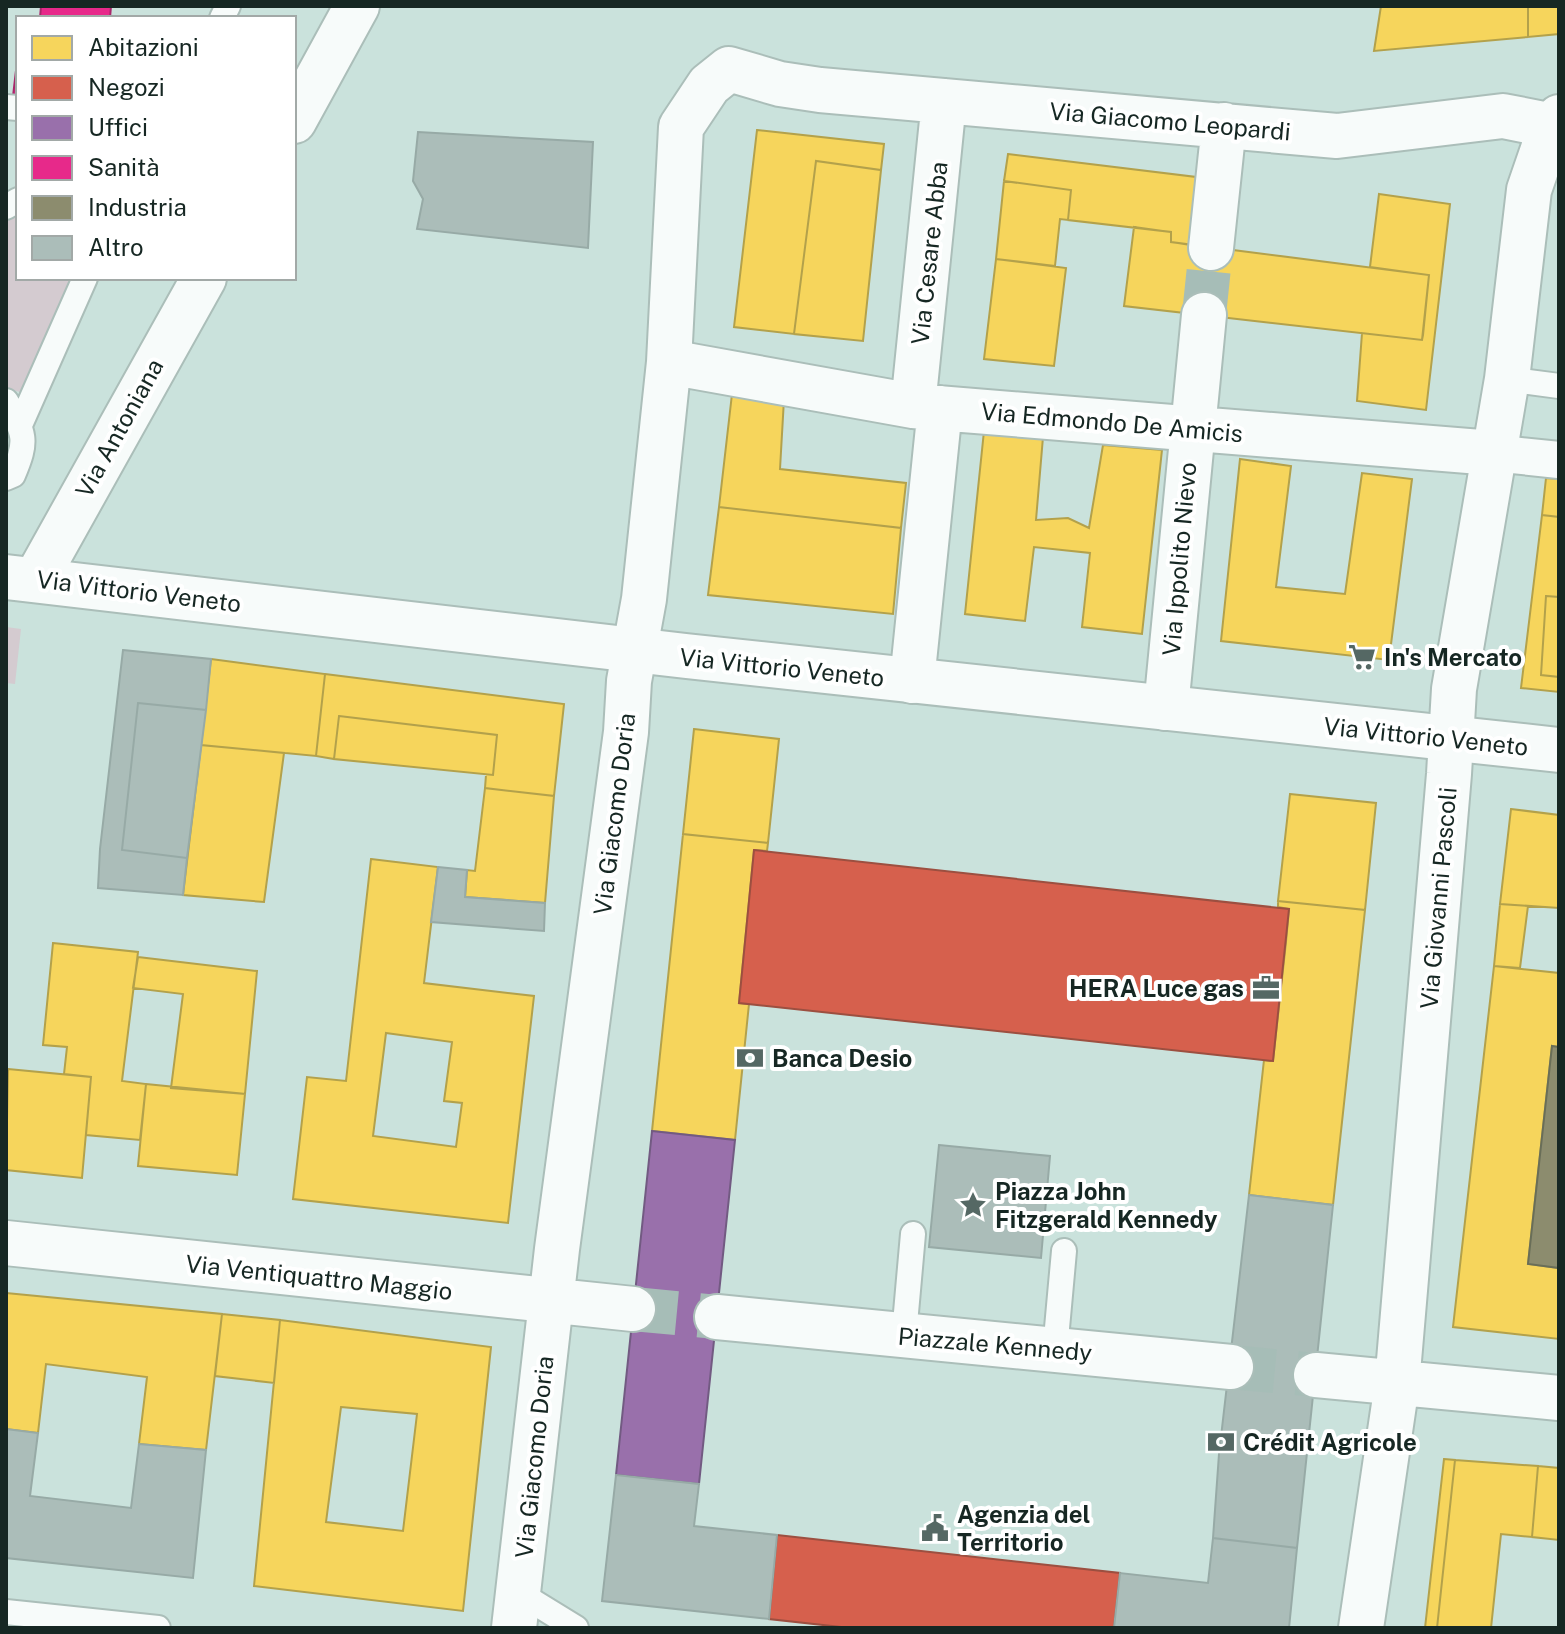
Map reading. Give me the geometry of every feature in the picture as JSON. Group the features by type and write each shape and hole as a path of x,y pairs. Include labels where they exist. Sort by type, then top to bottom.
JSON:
{"street":[{"path":"296,117 357,6"},
{"name":"Via Giacomo Doria","path":"516,1610 551,1301 626,732 629,681 644,599 669,362 681,127 709,85 729,69 780,84"},
{"name":"Via Giacomo Leopardi","path":"780,84 1337,136 1503,116 1556,124"},
{"name":"Via Cesare Abba","path":"912,681 944,101"},
{"name":"Via Giovanni Pascoli","path":"1361,1628 1397,1384 1454,689 1493,453 1556,124"},
{"path":"1211,248 1224,125"},
{"name":"Via Antoniana","path":"21,578 203,280"},
{"name":"Via Ippolito Nievo","path":"1166,708 1204,315"},
{"name":"Via Edmondo De Amicis","path":"669,362 927,407 1559,460"},
{"name":"Via Vittorio Veneto","path":"21,578 912,681 1559,750"},
{"name":"Via Ventiquattro Maggio","path":"6,1243 633,1309"},
{"name":"Piazzale Kennedy","path":"738,1319 1231,1367"},
{"path":"1316,1375 1559,1398"}],"lane":[{"path":"20,425 84,280"},
{"path":"1507,379 1559,386"},
{"path":"6,401 20,425 24,450 13,475 6,478"},
{"path":"904,1335 913,1234"},
{"path":"1055,1350 1064,1251"},
{"path":"516,1610 576,1628"},
{"path":"6,1612 158,1628"}],"shaded area":[{"path":"16,213 16,280 70,280 30,386 23,393 6,388 6,220"},
{"path":"6,627 21,629 15,684 6,683"}],"building: Abitazioni":[{"path":"1381,6 1528,6 1528,37 1374,51"},
{"path":"1528,6 1559,6 1559,34 1528,37"},
{"path":"757,130 884,144 881,170 816,161 794,334 734,327"},
{"path":"1008,154 1196,177 1191,245 1171,242 1171,232 1068,220 1071,190 1004,181"},
{"path":"816,161 881,170 863,341 794,334"},
{"path":"1004,181 1071,190 1068,220 1060,219 1055,266 996,259"},
{"path":"1379,194 1450,204 1426,410 1357,401 1362,333 1422,340 1423,335 1429,275 1370,267"},
{"path":"1134,227 1171,232 1171,242 1429,275 1422,340 1124,306"},
{"path":"996,259 1066,268 1054,366 984,359"},
{"path":"732,394 784,399 780,469 906,483 901,528 719,507"},
{"path":"984,431 1043,437 1036,520 1068,518 1089,528 1103,445 1162,450 1142,634 1082,627 1090,553 1034,547 1025,621 965,614"},
{"path":"1240,459 1291,466 1276,587 1345,594 1362,473 1412,479 1389,660 1221,641"},
{"path":"1546,478 1559,479 1559,517 1542,515"},
{"path":"719,507 901,528 893,614 708,595"},
{"path":"1542,515 1559,517 1559,597 1546,596 1541,675 1559,677 1559,692 1521,688"},
{"path":"1546,596 1559,597 1559,677 1541,675"},
{"path":"211,659 325,674 316,756 201,745"},
{"path":"325,674 564,704 554,796 485,788 486,775 493,775 497,735 339,716 334,759 316,756"},
{"path":"339,716 497,735 493,775 334,759"},
{"path":"694,729 779,739 768,843 683,834"},
{"path":"201,745 284,753 264,902 183,895"},
{"path":"485,788 554,796 545,903 465,897 467,870 475,871"},
{"path":"1290,794 1376,803 1365,910 1278,901"},
{"path":"1511,809 1559,815 1559,908 1500,904"},
{"path":"683,834 768,843 767,851 754,850 739,1003 749,1004 735,1140 652,1131"},
{"path":"371,859 438,867 424,983 534,996 508,1223 293,1199 307,1077 346,1081","holes":["386,1033 452,1042 444,1101 462,1103 456,1147 373,1136"]},
{"path":"1278,901 1365,910 1333,1205 1249,1195 1264,1060 1273,1061 1286,942 1289,909 1278,907"},
{"path":"1500,904 1528,906 1520,968 1494,966"},
{"path":"53,943 138,952 122,1081 146,1084 140,1140 86,1135 91,1077 64,1074 67,1047 43,1045"},
{"path":"138,957 257,971 245,1094 171,1088 183,994 133,988"},
{"path":"1494,966 1559,973 1559,1047 1552,1046 1528,1264 1559,1268 1559,1339 1453,1327"},
{"path":"8,1069 91,1077 82,1178 6,1170"},
{"path":"146,1084 245,1094 237,1175 138,1166"},
{"path":"6,1293 222,1314 206,1450 139,1444 147,1377 46,1364 38,1433 6,1429"},
{"path":"222,1314 280,1320 274,1383 215,1376"},
{"path":"280,1320 491,1347 463,1611 254,1586","holes":["341,1407 417,1414 403,1531 326,1522"]},
{"path":"1444,1459 1455,1460 1437,1628 1425,1628"},
{"path":"1455,1460 1538,1466 1532,1537 1501,1534 1491,1628 1437,1628"},
{"path":"1538,1466 1559,1468 1559,1540 1532,1537"}],"building: Negozi":[{"path":"754,850 1289,909 1273,1061 739,1003"},
{"path":"777,1535 1120,1573 1114,1628 850,1628 769,1619"}],"building: Uffici":[{"path":"652,1131 735,1140 699,1484 616,1475"}],"building: Sanità":[{"path":"41,6 111,6 110,16 40,16"},
{"path":"16,70 16,105 12,105"}],"building: Industria":[{"path":"1552,1046 1559,1047 1559,1268 1528,1264"}],"building: Altro":[{"path":"418,132 593,142 588,248 417,229 423,199 413,181"},
{"path":"123,650 211,659 206,710 138,703 122,850 187,858 183,895 98,888"},
{"path":"138,703 206,710 187,858 122,850"},
{"path":"438,867 467,870 465,897 545,903 544,931 431,922"},
{"path":"939,1145 1050,1156 1041,1258 929,1247"},
{"path":"1249,1195 1333,1205 1297,1548 1213,1538 1219,1454"},
{"path":"6,1429 38,1433 30,1496 131,1508 139,1444 206,1450 193,1578 6,1558"},
{"path":"616,1475 699,1484 694,1526 777,1535 769,1619 602,1601"},
{"path":"1213,1538 1297,1548 1289,1628 1114,1628 1120,1573 1208,1583"}],"tunnel":[{"path":"1204,315 1211,248"},
{"path":"633,1309 717,1317"},
{"path":"1231,1367 1316,1375"}],"place":[{"name":"In's Mercato","path":"1362,657"},
{"name":"HERA Luce gas","path":"1266,988"},
{"name":"Banca Desio","path":"750,1058"},
{"name":"Piazza John Fitzgerald Kennedy","path":"973,1205"},
{"name":"Crédit Agricole","path":"1221,1442"},
{"name":"Agenzia del Territorio","path":"935,1528"}]}
